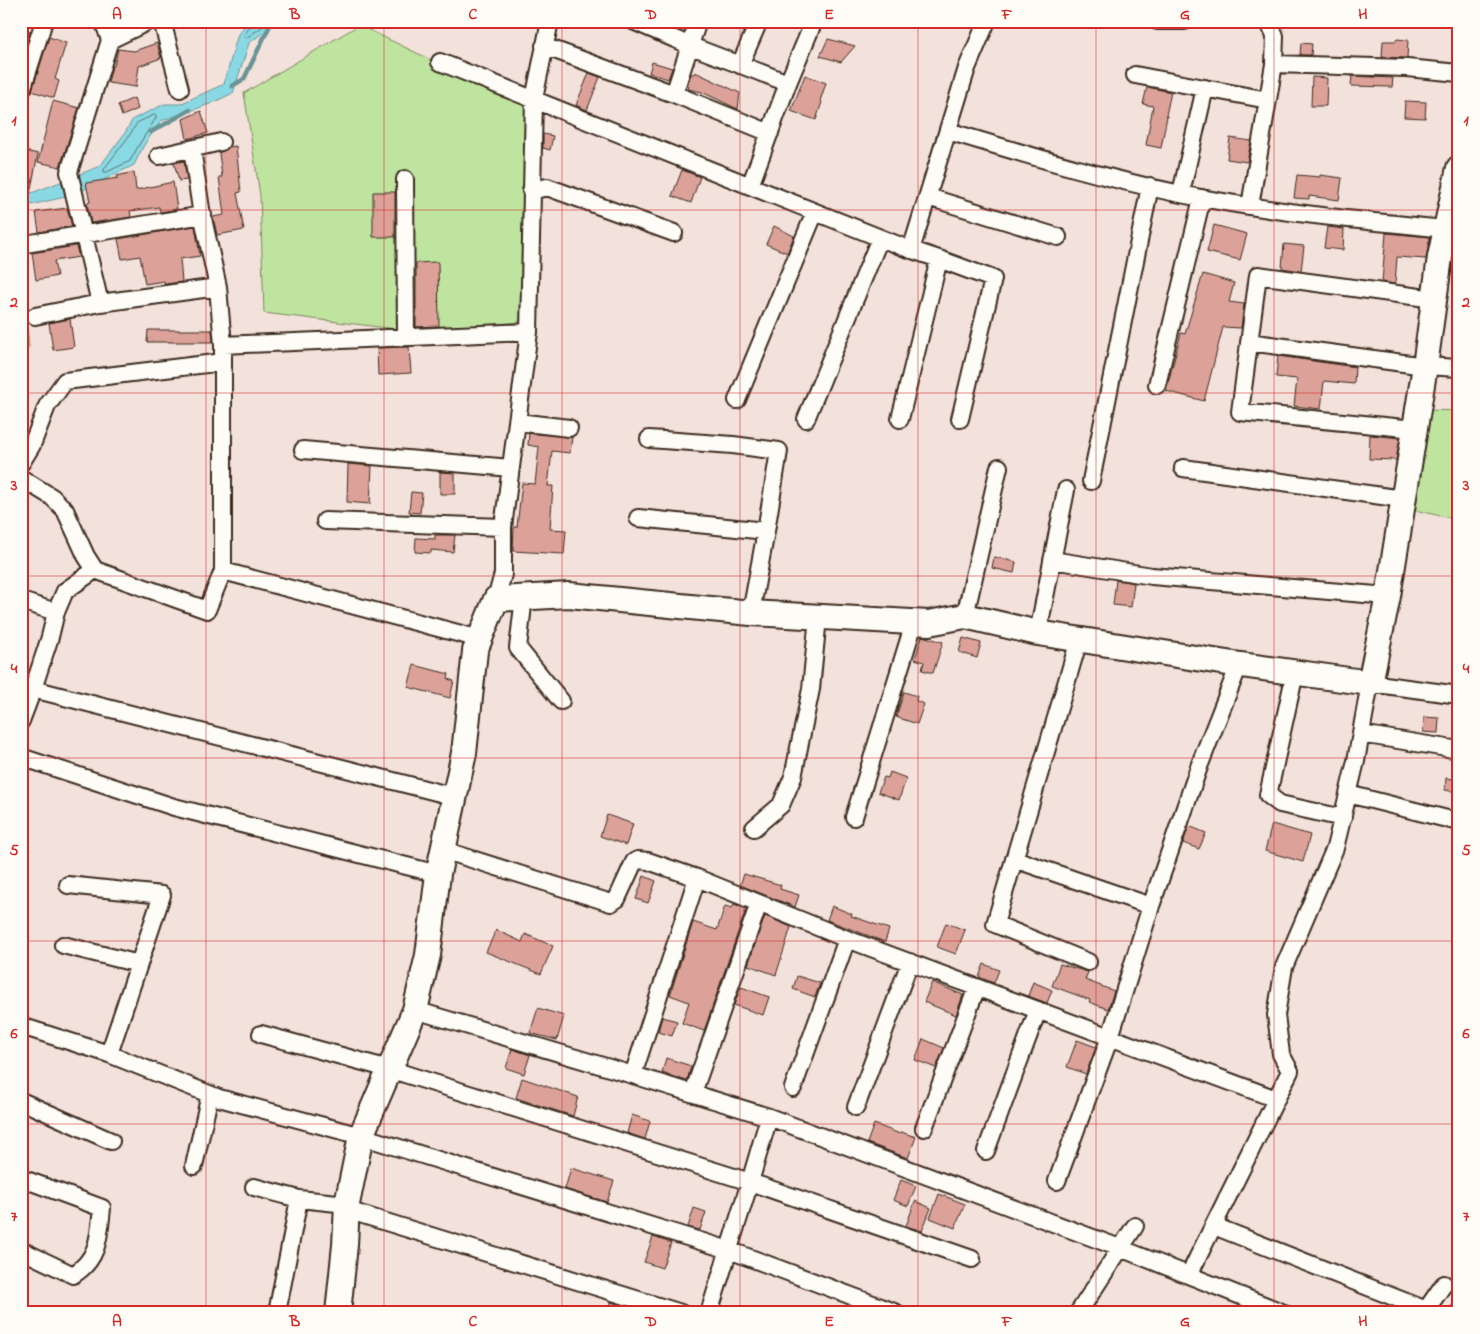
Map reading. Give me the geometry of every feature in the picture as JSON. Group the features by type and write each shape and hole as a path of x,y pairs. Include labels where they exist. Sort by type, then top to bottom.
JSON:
{"street":[{"path":"21,93 44,21"},
{"path":"100,304 71,181 110,40 104,23 101,21"},
{"path":"110,40 149,21"},
{"path":"162,21 180,89"},
{"path":"338,1313 347,1207 360,1136 415,1010 428,955 438,874 466,744 475,651 496,599 502,574 503,527 528,332 534,99 550,21"},
{"path":"633,21 691,46 788,83"},
{"path":"674,94 698,21"},
{"path":"740,65 759,21"},
{"path":"750,186 788,83 814,21"},
{"path":"911,250 967,68 987,21"},
{"path":"1157,21 1185,21"},
{"path":"1250,206 1274,64 1275,36 1268,21"},
{"path":"544,46 674,94 770,133"},
{"path":"440,62 880,238 993,279 960,420"},
{"path":"1274,64 1407,68 1459,73"},
{"path":"1135,75 1268,100"},
{"path":"1181,194 1204,88"},
{"path":"948,131 1105,176 1181,194 1285,212 1446,229"},
{"path":"159,156 221,142"},
{"path":"21,478 52,497 65,510 86,556 95,570 207,610 223,571 223,345 218,287 192,149"},
{"path":"1189,1275 1290,1072 1281,1054 1276,1015 1284,967 1335,848 1348,794 1388,596 1434,299 1459,168"},
{"path":"405,179 406,337"},
{"path":"1091,481 1150,186"},
{"path":"531,192 547,187 674,233"},
{"path":"928,197 1058,237"},
{"path":"1157,385 1202,198"},
{"path":"737,400 815,212"},
{"path":"25,244 203,215"},
{"path":"806,420 880,238"},
{"path":"900,418 939,259"},
{"path":"1415,429 1240,412 1258,275 1434,299"},
{"path":"35,316 100,304 218,287"},
{"path":"223,345 528,332"},
{"path":"1250,342 1425,366 1459,368"},
{"path":"21,463 32,445 52,396 65,382 223,362"},
{"path":"517,422 569,428"},
{"path":"649,439 733,445 779,451 751,613"},
{"path":"303,450 511,468"},
{"path":"965,616 999,467"},
{"path":"1183,468 1403,499"},
{"path":"1038,633 1066,490"},
{"path":"638,518 766,531"},
{"path":"325,521 503,527"},
{"path":"1052,560 1152,576 1388,596"},
{"path":"21,721 27,687 50,637 56,612 65,592 95,570"},
{"path":"223,571 480,639"},
{"path":"496,599 569,594 751,613 929,624 965,616 1038,633 1079,640 1239,665 1459,695"},
{"path":"524,597 518,648 561,701"},
{"path":"21,600 56,612"},
{"path":"754,828 781,805 793,777 811,689 818,617"},
{"path":"854,817 914,623"},
{"path":"1079,640 995,924 1088,962"},
{"path":"1057,1181 1110,1037 1200,764 1239,665"},
{"path":"1295,673 1268,795 1280,804 1342,818"},
{"path":"27,687 456,797"},
{"path":"1361,734 1459,750"},
{"path":"21,757 174,807 438,874"},
{"path":"1348,794 1459,822"},
{"path":"443,850 608,903 614,902 617,899 632,866 638,860 648,861 697,878 847,939 1276,1099"},
{"path":"1014,859 1152,906"},
{"path":"633,1074 697,878"},
{"path":"68,885 162,894 109,1054"},
{"path":"693,1093 760,903"},
{"path":"793,1088 847,939"},
{"path":"63,945 139,964"},
{"path":"856,1107 910,962"},
{"path":"924,1128 977,987"},
{"path":"415,1010 633,1074 769,1117 1120,1248 1284,1313"},
{"path":"986,1151 1038,1010"},
{"path":"21,1026 109,1054 210,1094 360,1136 729,1250 893,1312"},
{"path":"262,1034 389,1069 750,1182 972,1259"},
{"path":"194,1166 210,1094"},
{"path":"21,1101 111,1141"},
{"path":"709,1313 769,1117"},
{"path":"21,1178 102,1208 99,1236 92,1256 85,1268 72,1275 21,1250"},
{"path":"254,1187 300,1199 347,1207 682,1313"},
{"path":"278,1313 300,1199"},
{"path":"1078,1313 1135,1226"},
{"path":"1214,1226 1428,1312 1444,1284"}],"green space":[{"path":"359,25 528,107 520,322 421,332 264,313 260,195 244,93"},
{"path":"21,261 29,347 21,353"},
{"path":"1429,410 1459,411 1459,520 1414,510"}],"water":[{"path":"249,21 279,21 249,43 233,93 210,104 161,121 144,145 134,165 81,191 78,175 100,166 133,119 165,104 180,104 224,84 238,34"},
{"path":"63,181 65,197 26,206 21,197"}],"building":[{"path":"21,28 30,31 21,59"},
{"path":"49,37 66,43 55,79 59,81 54,98 32,91"},
{"path":"828,39 855,46 841,62 820,56"},
{"path":"1396,39 1408,40 1407,58 1382,57 1383,41 1396,41"},
{"path":"157,43 161,58 139,66 136,87 108,83 118,49 134,51"},
{"path":"1301,43 1312,44 1311,55 1300,55"},
{"path":"652,62 672,68 668,79 649,73"},
{"path":"695,72 740,93 738,109 702,92 688,89 689,86 687,86 691,74"},
{"path":"589,73 600,77 587,110 576,105"},
{"path":"805,75 826,83 816,120 791,111"},
{"path":"1352,76 1393,78 1392,87 1351,86"},
{"path":"1312,77 1327,78 1326,106 1311,106"},
{"path":"1147,87 1171,92 1161,148 1146,145 1153,106 1143,104"},
{"path":"134,98 138,109 122,116 118,105"},
{"path":"53,101 79,108 60,167 38,162"},
{"path":"1405,101 1426,102 1425,118 1404,117"},
{"path":"201,111 208,133 187,139 183,119"},
{"path":"543,134 553,136 550,150 543,148"},
{"path":"1230,138 1251,141 1247,162 1227,159"},
{"path":"236,146 241,192 237,193 244,230 217,235 213,217 224,215 219,177 222,177 219,153 229,147"},
{"path":"21,150 38,154 27,208 21,208"},
{"path":"184,161 187,180 179,181 174,163"},
{"path":"682,170 700,177 691,203 672,196"},
{"path":"134,172 136,190 173,182 177,209 160,212 159,207 130,211 131,217 91,223 87,203 90,202 86,183 118,178 117,176"},
{"path":"1297,175 1320,177 1320,175 1342,178 1339,200 1309,196 1309,199 1294,198"},
{"path":"373,192 395,192 395,237 373,237"},
{"path":"67,208 72,226 39,232 36,212"},
{"path":"1214,225 1247,234 1240,260 1207,252"},
{"path":"195,226 200,256 180,259 182,282 165,284 164,281 145,284 140,256 122,259 118,239"},
{"path":"774,226 794,236 787,253 766,244"},
{"path":"1327,227 1344,229 1343,250 1324,248"},
{"path":"1386,233 1430,237 1426,259 1397,257 1395,284 1382,282"},
{"path":"1459,235 1459,273 1452,272"},
{"path":"1284,244 1304,246 1301,271 1282,268"},
{"path":"76,246 79,257 54,261 57,276 36,280 32,253"},
{"path":"438,262 439,326 416,327 416,263"},
{"path":"1203,274 1234,283 1229,302 1244,304 1241,328 1223,327 1204,401 1166,391 1181,333 1185,334"},
{"path":"70,319 74,347 53,350 49,323"},
{"path":"148,330 212,330 213,342 147,342"},
{"path":"409,347 411,373 378,375 377,348"},
{"path":"1278,356 1355,367 1354,384 1324,381 1321,409 1294,406 1297,379 1276,377"},
{"path":"529,433 572,437 570,453 552,451 548,486 553,486 550,529 566,530 564,554 513,551 514,527 517,527 522,483 535,484 539,447 528,445"},
{"path":"1370,435 1400,438 1396,460 1369,459"},
{"path":"348,464 372,466 370,504 347,502"},
{"path":"440,472 455,473 455,494 440,494"},
{"path":"411,492 422,493 420,513 409,512"},
{"path":"435,535 455,535 453,552 431,550 431,553 415,552 416,538 435,539"},
{"path":"994,557 1016,562 1014,573 992,568"},
{"path":"1116,580 1134,583 1131,607 1113,605"},
{"path":"922,636 943,642 933,673 922,670 924,662 915,659"},
{"path":"963,638 981,643 977,658 959,652"},
{"path":"414,665 449,674 448,679 454,681 450,698 408,687"},
{"path":"904,692 917,696 916,701 924,704 917,724 896,717"},
{"path":"1424,717 1439,718 1438,733 1423,732"},
{"path":"890,772 906,778 899,800 878,792 884,777 888,778"},
{"path":"1446,778 1459,780 1458,792 1445,790"},
{"path":"607,815 633,824 626,845 600,836"},
{"path":"1272,824 1310,835 1303,862 1265,851"},
{"path":"1189,826 1206,833 1199,849 1183,843"},
{"path":"744,874 781,885 780,889 799,895 795,907 740,885"},
{"path":"644,876 656,881 648,903 636,899"},
{"path":"734,904 746,909 704,1031 682,1023 689,1002 670,995 693,922 717,930 725,906 732,908"},
{"path":"832,906 852,914 851,916 889,929 885,942 827,920"},
{"path":"765,916 791,927 776,975 748,965"},
{"path":"946,923 965,930 956,954 937,947"},
{"path":"496,930 522,942 525,934 553,946 541,974 486,952"},
{"path":"984,964 999,970 994,983 979,977"},
{"path":"1060,964 1088,972 1085,980 1114,991 1108,1009 1052,986"},
{"path":"797,976 820,983 815,997 793,989"},
{"path":"932,982 963,995 956,1015 924,1002"},
{"path":"1033,982 1052,990 1047,1003 1028,996"},
{"path":"741,987 769,997 763,1015 734,1005"},
{"path":"538,1008 564,1016 557,1040 530,1033"},
{"path":"662,1017 677,1021 672,1036 658,1032"},
{"path":"923,1039 944,1048 936,1068 915,1060"},
{"path":"1077,1040 1096,1047 1086,1074 1067,1067"},
{"path":"512,1049 530,1055 524,1074 506,1068"},
{"path":"666,1058 691,1066 687,1081 662,1073"},
{"path":"522,1078 578,1097 573,1116 516,1098"},
{"path":"632,1115 650,1121 645,1139 627,1133"},
{"path":"874,1124 900,1134 901,1132 916,1137 908,1158 867,1143"},
{"path":"571,1168 614,1181 607,1202 565,1189"},
{"path":"901,1180 916,1186 908,1206 893,1200"},
{"path":"939,1194 965,1204 955,1228 930,1218"},
{"path":"915,1201 931,1208 922,1231 906,1226"},
{"path":"694,1208 706,1212 700,1230 688,1227"},
{"path":"653,1237 671,1243 662,1268 644,1262"},
{"path":"611,1302 646,1313 608,1313"}],"waterway":[{"path":"232,86 244,79 272,21"},
{"path":"151,132 190,110"}]}
